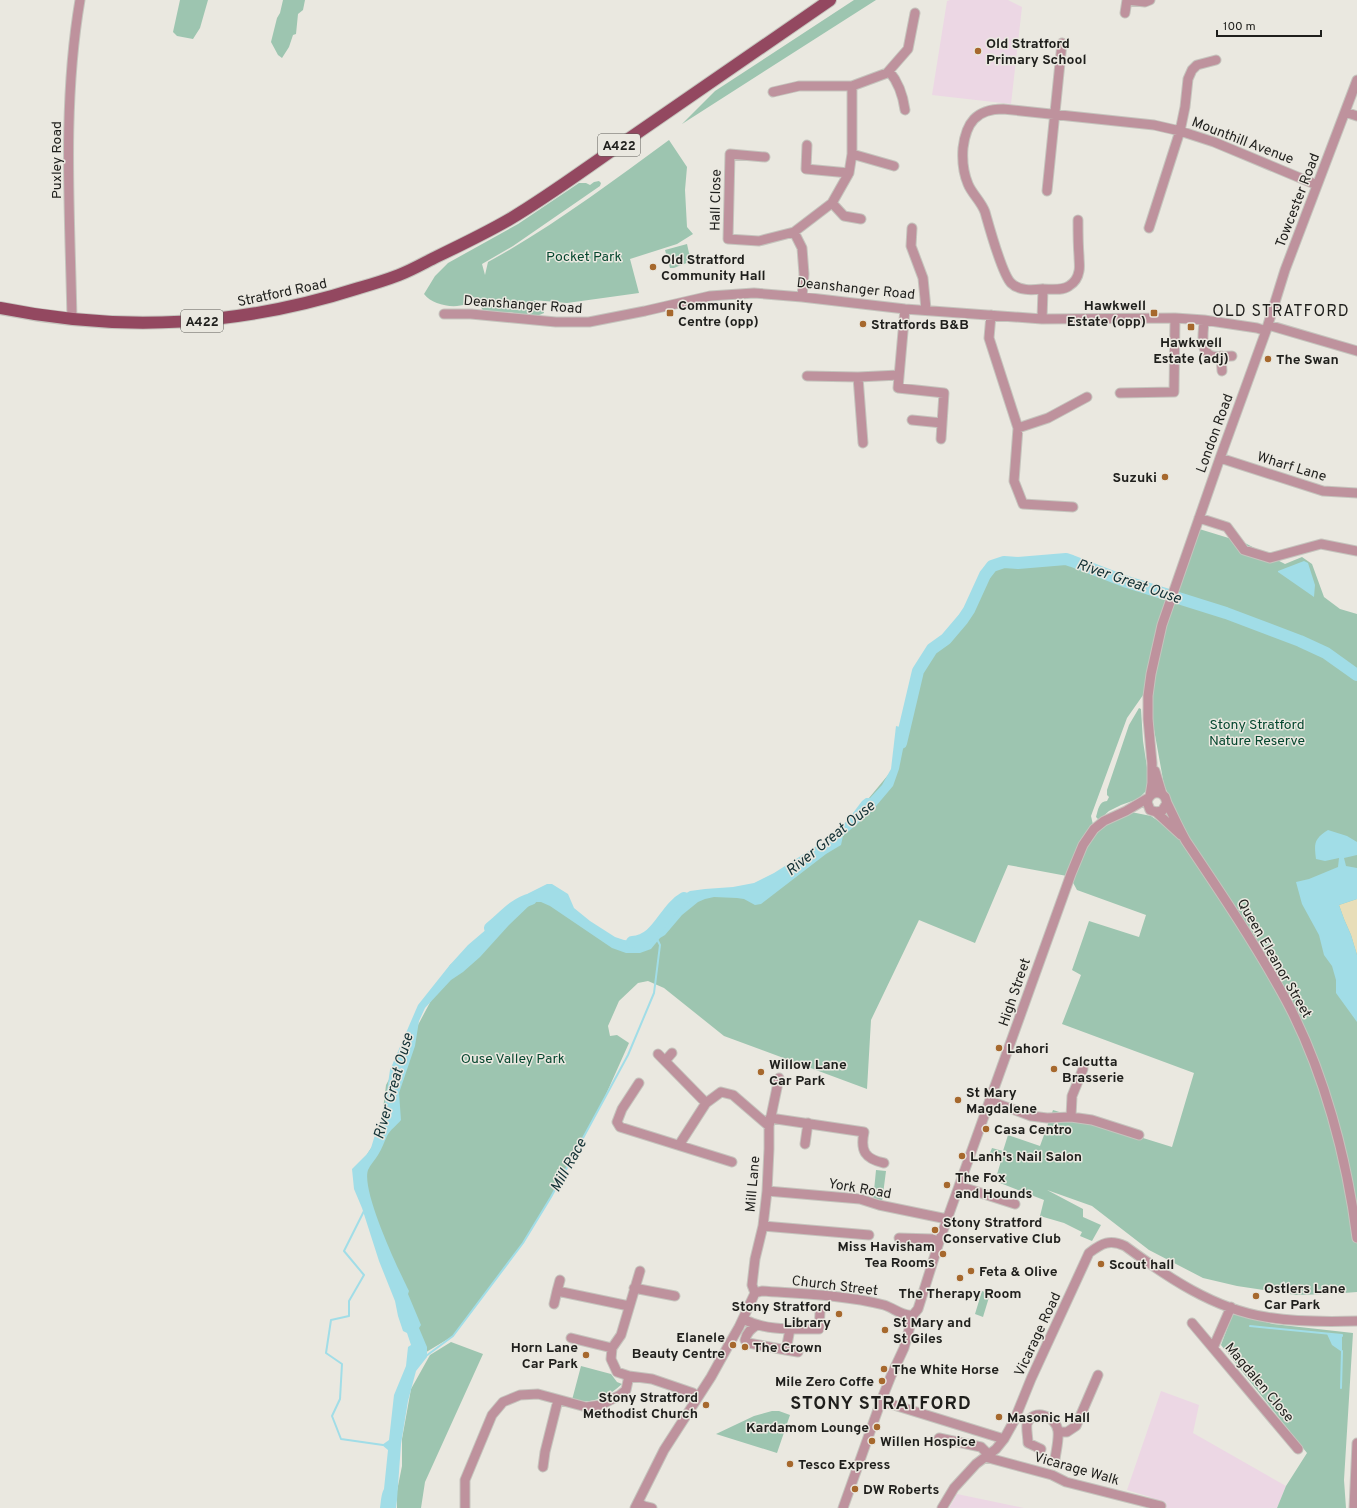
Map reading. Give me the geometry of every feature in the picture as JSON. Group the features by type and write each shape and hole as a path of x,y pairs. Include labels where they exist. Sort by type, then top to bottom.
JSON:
{"main road":[{"name":"Stratford Road","path":"0,308 32,315 72,320 137,324 183,323 231,318 285,309 342,294 400,275 511,218 588,167 830,0"}],"street":[{"name":"Puxley Road","path":"72,320 69,138 76,29 80,0"},
{"path":"1125,13 1127,0 1145,2 1150,0"},
{"path":"772,92 799,86 852,86 887,73 908,49 915,14"},
{"path":"1047,191 1062,43"},
{"name":"Mounthill Avenue","path":"1149,228 1180,131 1185,108 1188,79 1192,70 1197,65 1216,60"},
{"path":"889,71 903,95 905,110"},
{"name":"Towcester Road","path":"1267,328 1284,275 1357,80"},
{"path":"802,296 804,274 802,248 794,232 832,203 849,173 852,154 852,86"},
{"name":"Mounthill Avenue","path":"1078,220 1079,271 1075,281 1062,289 1027,290 1016,287 1007,278 984,209 968,186 963,172 962,160 967,128 972,120 981,113 993,109 1003,109 1154,126 1180,131 1214,142 1317,185"},
{"path":"1345,112 1357,116"},
{"path":"807,146 806,169 849,173"},
{"name":"Hall Close","path":"765,157 730,154 728,239 759,241 794,232"},
{"path":"852,154 894,166"},
{"path":"832,203 844,216 861,219"},
{"path":"912,228 911,246 923,278 926,309"},
{"path":"1042,319 1043,289"},
{"name":"Deanshanger Road","path":"444,314 471,314 556,322 590,322 710,296 754,293 802,296 905,309 926,309 1042,319 1175,318 1204,320 1257,328 1267,328 1357,351"},
{"path":"905,309 898,388 944,393 941,439"},
{"path":"991,315 989,338 1018,428 1014,481 1023,504 1073,507"},
{"path":"1120,393 1174,392 1175,318"},
{"path":"1204,320 1203,345 1205,352 1210,356 1232,356"},
{"name":"London Road","path":"1152,762 1148,719 1148,696 1154,656 1162,625 1267,328"},
{"path":"1221,356 1222,371"},
{"path":"807,376 858,377 899,375"},
{"path":"858,377 864,443"},
{"path":"1018,428 1048,418 1087,397"},
{"path":"912,420 942,424"},
{"name":"Wharf Lane","path":"1220,458 1323,491 1357,493"},
{"path":"1199,518 1227,527 1244,550 1270,558 1321,544 1357,551"},
{"path":"1126,811 1153,811 1164,809 1167,803 1162,794 1152,762"},
{"path":"1152,762 1152,783 1147,802 1153,811"},
{"path":"1149,797 1156,793 1162,794"},
{"name":"High Street","path":"843,1508 890,1376 904,1348 913,1315 918,1309 959,1186 1071,874 1083,845 1094,829 1104,821 1126,811 1149,797"},
{"name":"Queen Eleanor Street","path":"1167,803 1186,840 1240,921 1266,965 1287,1002 1306,1043 1329,1109 1340,1148 1349,1186 1357,1238"},
{"name":"Queen Eleanor Street","path":"1153,811 1186,840"},
{"path":"665,1061 672,1053"},
{"path":"658,1054 706,1102"},
{"path":"1071,1117 1072,1096 1084,1069"},
{"name":"Mill Lane","path":"754,1294 752,1285 755,1259 763,1226 767,1191 769,1122 779,1078"},
{"path":"638,1083 622,1109 617,1122 620,1127 732,1162"},
{"path":"679,1145 706,1102 721,1092 733,1094 769,1122 808,1123 864,1132 862,1142 867,1156 873,1160 884,1163"},
{"path":"990,1101 1031,1116 1047,1118 1071,1117 1092,1120 1139,1135"},
{"path":"805,1144 808,1123"},
{"path":"959,1186 1015,1204"},
{"name":"York Road","path":"767,1191 860,1199 879,1205 948,1219"},
{"path":"763,1226 869,1235"},
{"path":"899,1238 933,1239"},
{"name":"Vicarage Road","path":"942,1508 954,1488 976,1464 996,1449 1004,1439 1014,1421 1031,1379 1089,1253 1100,1245 1118,1243 1125,1246 1169,1277 1205,1298 1231,1308"},
{"path":"640,1271 621,1335 612,1348 611,1359 617,1372 629,1376 652,1380 693,1393 698,1397"},
{"path":"554,1304 560,1280"},
{"path":"634,1288 675,1296"},
{"path":"557,1291 629,1306"},
{"name":"Church Street","path":"754,1294 762,1291 826,1295 883,1305 905,1315 913,1315"},
{"path":"652,1508 636,1506 664,1450 711,1377 743,1319 754,1294"},
{"path":"1231,1308 1265,1317 1309,1322 1357,1321"},
{"name":"Magdalen Close","path":"1231,1308 1213,1348 1298,1449"},
{"path":"743,1319 757,1325 790,1329 819,1329 820,1312"},
{"path":"1192,1323 1213,1348"},
{"path":"757,1325 750,1329 746,1334 745,1340 748,1343 798,1352"},
{"path":"786,1350 790,1329"},
{"path":"571,1338 612,1348"},
{"path":"1058,1432 1067,1432 1076,1426 1098,1375"},
{"path":"465,1508 465,1480 492,1415 504,1402 520,1394 538,1394 586,1407 601,1405 620,1395 626,1390 629,1376"},
{"path":"543,1467 545,1452 558,1400"},
{"path":"881,1401 1004,1439"},
{"path":"1041,1449 1028,1443 1027,1425 1031,1418 1041,1415 1049,1417 1056,1424 1058,1432 1055,1459"},
{"path":"1014,1421 1027,1425"},
{"name":"Vicarage Walk","path":"939,1438 981,1447 987,1456 1052,1475 1066,1482 1160,1506"},
{"path":"1354,1508 1357,1443"}],"shaded area":[{"name":"Old Stratford Primary School","path":"1008,0 1022,7 1011,104 932,95 947,1"},
{"path":"1161,1391 1199,1405 1193,1433 1286,1486 1277,1508 1161,1508 1150,1497 1127,1490"},
{"path":"957,1494 1024,1508 949,1508"}],"green space":[{"path":"180,0 208,0 200,28 193,39 177,36 173,32"},
{"path":"283,0 305,0 303,10 298,14 296,34 293,35 289,47 282,58 278,55 271,42"},
{"path":"854,0 876,0 682,124 715,91"},
{"name":"Pocket Park","path":"669,140 687,167 685,190 687,227 693,234 677,244 630,259 639,293 567,303 533,300 543,306 544,313 533,316 508,312 484,312 472,296 469,296 466,304 450,306 432,301 424,294 435,276 448,263 518,224 579,183 586,183 590,185 599,181 601,183 600,186 513,246 482,264 485,275 488,262 558,219"},
{"path":"687,244 689,253 694,260 674,268 670,268 665,250"},
{"path":"1196,528 1245,543 1285,564 1302,557 1312,564 1324,597 1340,609 1357,614 1357,1292 1296,1295 1237,1286 1203,1278 1149,1250 1092,1206 1047,1190 1083,1209 1083,1217 1101,1225 1092,1241 1080,1236 1082,1232 1064,1223 1040,1216 1044,1200 995,1181 1001,1161 990,1153 992,1148 1003,1151 1008,1135 1040,1146 1053,1110 1172,1147 1194,1073 1062,1024 1081,975 1072,970 1089,921 1139,937 1146,915 1077,890 1071,879 1067,876 1008,865 975,943 919,920 871,1020 867,1089 724,1036 664,988 648,981 638,983 619,1001 608,1026 610,1036 617,1035 629,1043 603,1101 551,1197 523,1243 453,1336 423,1354 354,1175 380,1134 386,1085 450,965 536,894 632,951 643,950 690,897 763,882 835,839 893,769 915,680 997,568 1030,559 1072,561 1122,585 1171,600","holes":["1148,688 1148,696 1164,785 1172,803 1170,829 1151,816 1126,811 1094,829 1091,816 1127,718"]},
{"path":"1139,708 1141,709 1143,741 1148,774 1147,790 1138,799 1109,811 1099,820 1096,817 1098,809 1104,801 1107,801 1109,797 1107,795 1107,790 1129,725"},
{"path":"876,1170 886,1171 882,1202 873,1201"},
{"path":"982,1291 990,1294 983,1317 975,1314"},
{"path":"1233,1313 1273,1324 1353,1333 1344,1480 1346,1508 1277,1508 1286,1486 1307,1453 1221,1345"},
{"path":"451,1342 483,1354 425,1482 421,1508 397,1508 397,1491 402,1466 402,1439 411,1389 430,1355"},
{"path":"581,1366 611,1374 617,1382 622,1384 611,1393 599,1399 587,1401 572,1400"},
{"path":"772,1411 779,1411 790,1415 777,1453 716,1434 754,1416"}],"sand":[{"path":"1357,899 1357,955 1339,905"}],"water":[{"path":"1304,561 1308,563 1315,585 1314,597 1278,572"},
{"path":"896,726 907,729 899,769 893,786 871,812 843,836 841,845 826,854 761,904 755,905 744,899 737,898 714,897 705,899 698,902 682,915 651,949 640,953 626,953 612,948 550,906 541,902 533,902 509,925 480,957 451,980 425,1008 419,1021 415,1046 399,1093 401,1120 388,1134 379,1153 368,1170 367,1180 375,1212 389,1249 409,1291 408,1294 421,1325 419,1328 427,1347 427,1357 416,1371 408,1401 401,1444 396,1508 380,1508 384,1489 388,1450 382,1445 389,1440 394,1395 406,1366 408,1347 411,1345 407,1333 403,1331 395,1301 379,1261 362,1208 354,1189 352,1169 371,1148 378,1125 383,1118 390,1070 418,1005 468,945 529,893 547,884 552,884 568,894 574,908 590,921 615,937 634,941 649,936 660,929 673,911 673,906 683,895 690,891 733,887 754,883 774,873 826,840 847,821 862,801 866,798 870,798 882,785 891,769"},
{"path":"1328,830 1347,836 1357,842 1357,855 1344,858 1346,866 1357,868 1357,899 1339,905 1357,955 1357,1022 1336,993 1336,980 1332,966 1324,955 1319,935 1302,904 1296,882 1309,879 1338,867 1339,858 1325,861 1316,859 1316,842 1320,836"},
{"path":"1327,1334 1342,1335 1342,1352 1332,1345"}],"waterway":[{"name":"River Great Ouse","path":"901,743 918,671 932,649 946,639 963,619 969,610 985,575 992,566 1004,562 1018,563 1066,559 1124,581 1226,613 1300,641 1326,653 1357,675"},
{"name":"River Great Ouse","path":"632,942 641,940 655,931 671,909 684,898"},
{"name":"River Great Ouse","path":"490,928 514,907 531,899"},
{"name":"Mill Race","path":"426,1356 453,1336 523,1243 551,1197 628,1055 654,993 660,945 657,939"},
{"path":"364,1211 344,1251 364,1275 349,1301 349,1316 331,1320 326,1353 342,1364 340,1399 332,1416 341,1439 383,1445"},
{"path":"1250,1326 1342,1336"},
{"path":"1341,1388 1342,1351"}],"place":[{"name":"Old Stratford Primary School","path":"978,51"},
{"name":"Old Stratford Community Hall","path":"653,267"},
{"name":"Community Centre (opp)","path":"670,313"},
{"name":"Hawkwell Estate (opp)","path":"1154,313"},
{"name":"Stratfords B&B","path":"863,324"},
{"name":"Hawkwell Estate (adj)","path":"1191,327"},
{"name":"The Swan","path":"1268,359"},
{"name":"Suzuki","path":"1165,477"},
{"name":"Lahori","path":"999,1048"},
{"name":"Calcutta Brasserie","path":"1054,1069"},
{"name":"Willow Lane Car Park","path":"761,1072"},
{"name":"St Mary Magdalene","path":"958,1100"},
{"name":"Casa Centro","path":"986,1129"},
{"name":"Lanh's Nail Salon","path":"962,1156"},
{"name":"The Fox and Hounds","path":"947,1185"},
{"name":"Stony Stratford Conservative Club","path":"935,1230"},
{"name":"Miss Havisham Tea Rooms","path":"943,1254"},
{"name":"Scout hall","path":"1101,1264"},
{"name":"Feta & Olive","path":"971,1271"},
{"name":"The Therapy Room","path":"960,1278"},
{"name":"Ostlers Lane Car Park","path":"1256,1296"},
{"name":"Stony Stratford Library","path":"839,1314"},
{"name":"St Mary and St Giles","path":"885,1330"},
{"name":"Elanele Beauty Centre","path":"733,1345"},
{"name":"The Crown","path":"745,1347"},
{"name":"Horn Lane Car Park","path":"586,1355"},
{"name":"The White Horse","path":"884,1369"},
{"name":"Mile Zero Coffe","path":"882,1381"},
{"name":"Stony Stratford Methodist Church","path":"706,1405"},
{"name":"Masonic Hall","path":"999,1417"},
{"name":"Kardamom Lounge","path":"877,1427"},
{"name":"Willen Hospice","path":"872,1441"},
{"name":"Tesco Express","path":"790,1464"},
{"name":"DW Roberts","path":"855,1489"}],"district":[{"name":"OLD STRATFORD","path":"1281,310"},
{"name":"STONY STRATFORD","path":"881,1403"}],"park label":[{"name":"Stony Stratford Nature Reserve","path":"1257,732"},
{"name":"Ouse Valley Park","path":"513,1058"}]}
